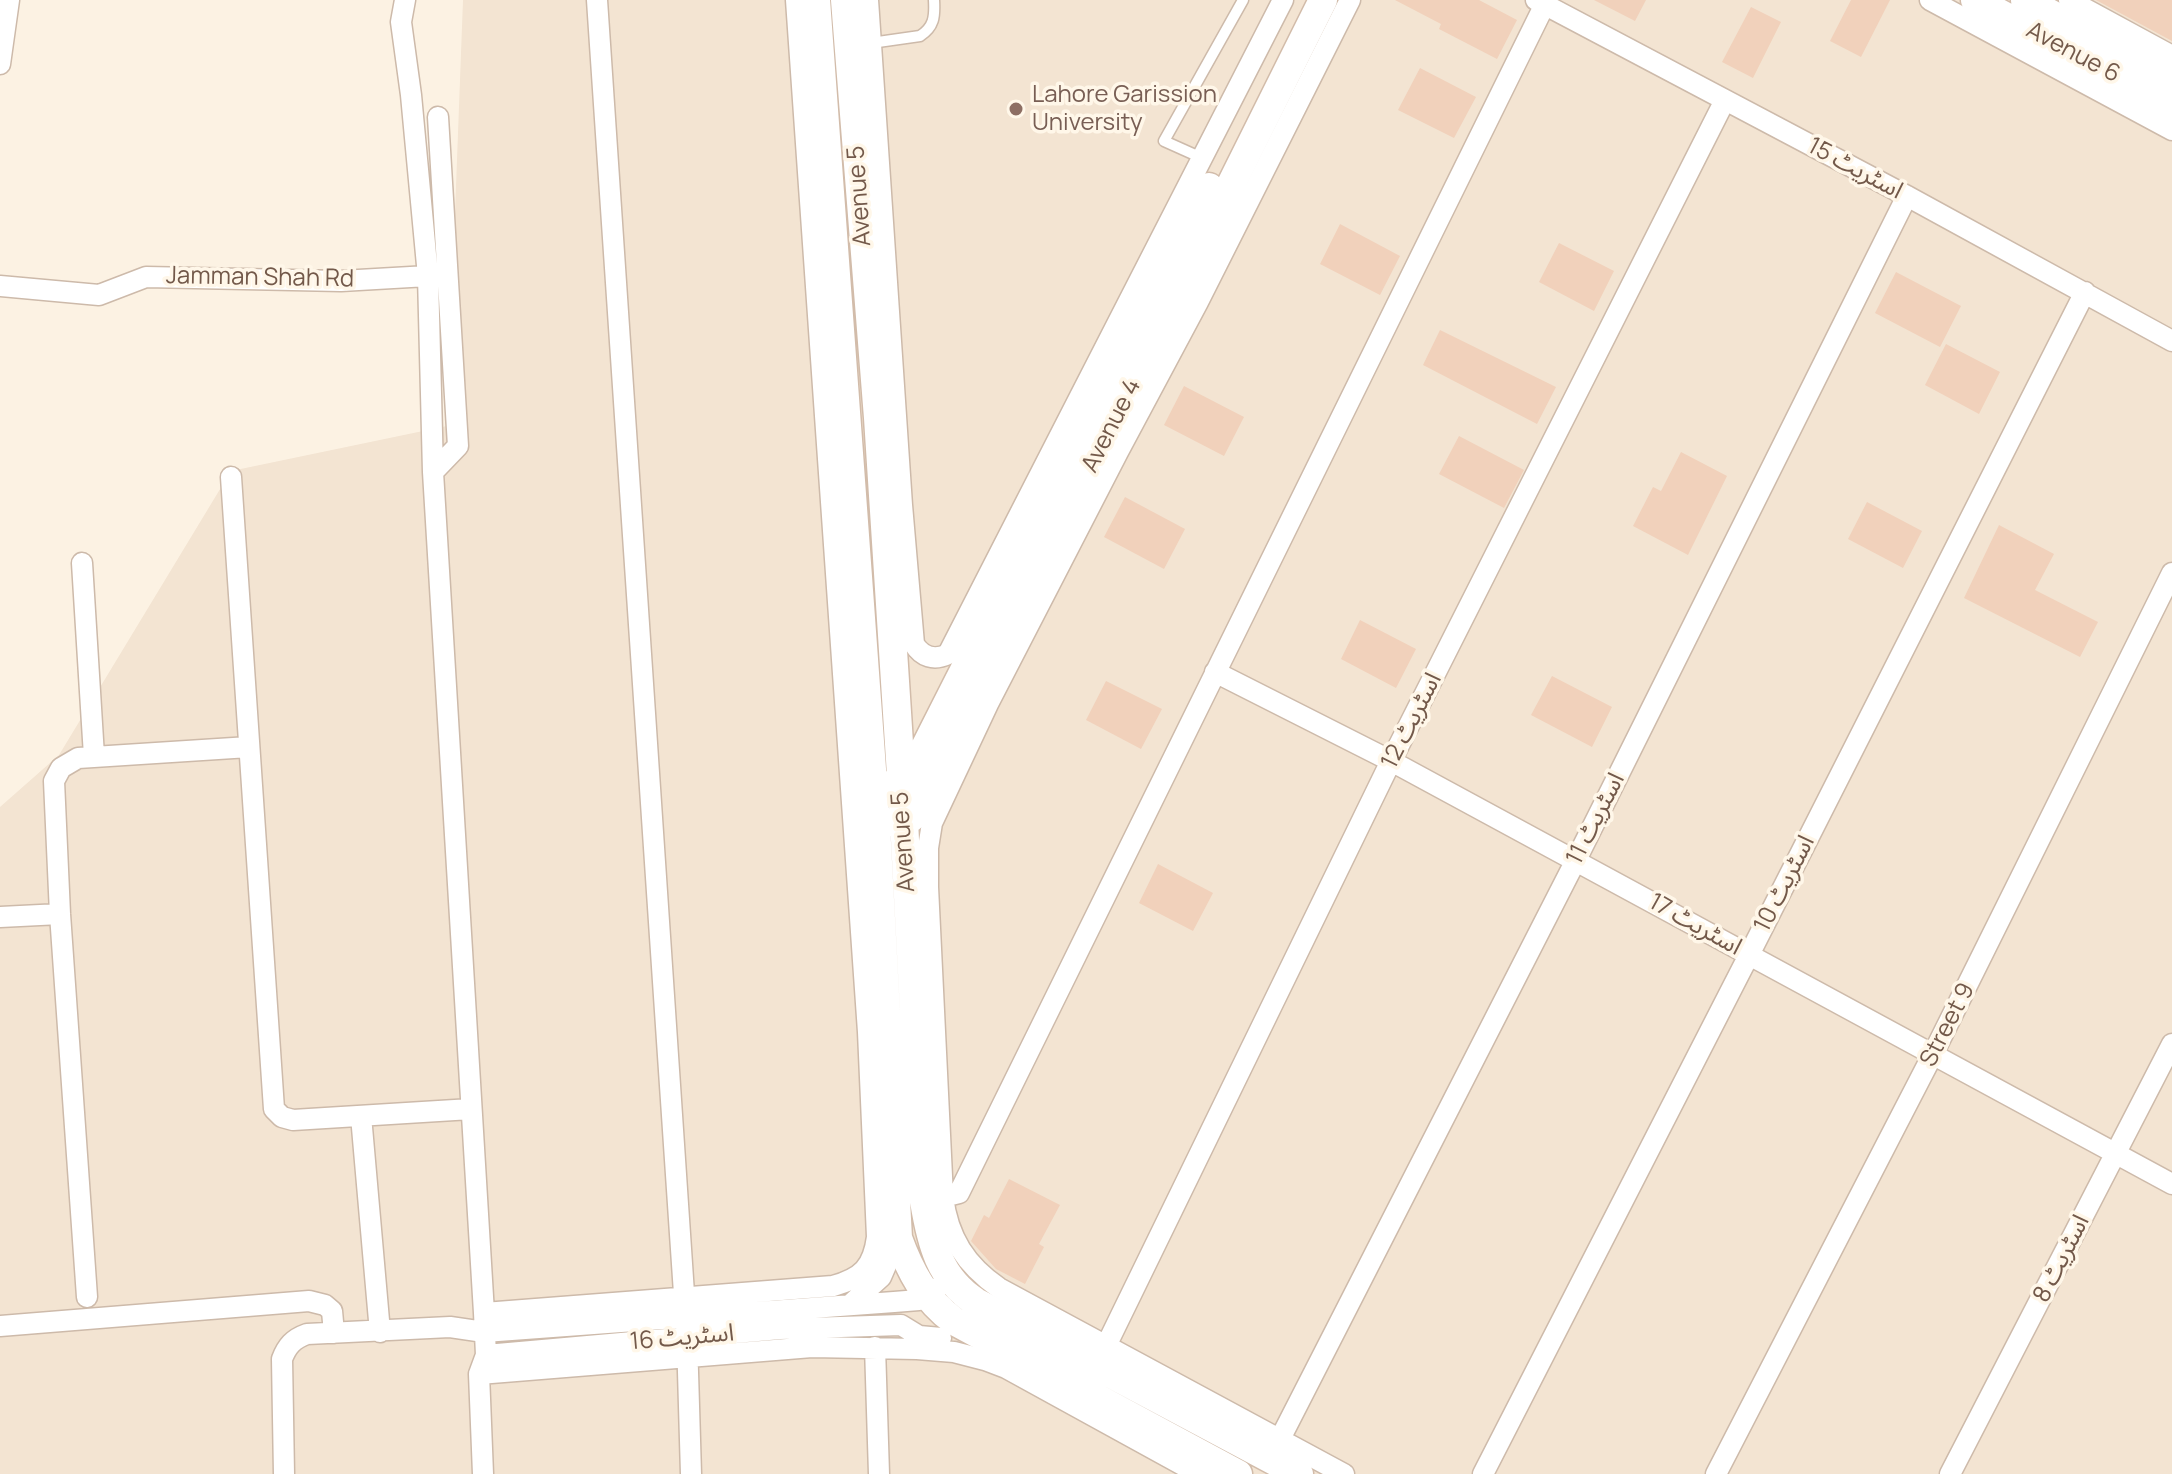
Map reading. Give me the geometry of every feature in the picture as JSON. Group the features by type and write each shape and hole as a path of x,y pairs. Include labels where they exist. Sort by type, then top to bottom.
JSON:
{"main road":[{"name":"Avenue 5","path":"816,0 924,1201 945,1295"},
{"name":"Avenue 5","path":"845,0 878,418 887,784"},
{"name":"Avenue 4","path":"887,784 909,777 914,769 1304,0"},
{"name":"Avenue 4","path":"890,822 916,813 921,806 1323,0"},
{"name":"Avenue 6","path":"1975,0 2172,106"},
{"name":"Avenue 6","path":"2025,0 2172,79"},
{"name":"Avenue 5","path":"890,822 898,1238 912,1274 945,1295 991,1341 1238,1474"},
{"path":"945,1295 1299,1474"}],"street":[{"path":"0,64 9,0"},
{"path":"405,0 401,22 428,276 433,472 484,1323 483,1474"},
{"path":"597,0 686,1328 691,1474"},
{"path":"686,1328 849,1282 868,1266 875,1255 877,1237 868,1032 796,0"},
{"path":"868,0 914,644 926,656 934,658 948,654 1283,0"},
{"path":"1344,1474 999,1288 982,1277 958,1250 943,1197 928,848 932,823 988,704 1198,302 1350,0"},
{"path":"1930,0 2172,130"},
{"path":"2069,0 2172,56"},
{"path":"943,1197 959,1193 1540,2"},
{"name":"اسٹریٹ 15","path":"1540,2 1907,196 2172,341"},
{"name":"اسٹریٹ 12","path":"1106,1346 1391,761 1725,100"},
{"path":"433,472 458,446 438,117"},
{"name":"اسٹریٹ 11","path":"1280,1439 1576,860 1907,196"},
{"name":"Jamman Shah Rd","path":"0,286 99,295 146,277 281,281 428,276"},
{"name":"اسٹریٹ 10","path":"1483,1474 2085,292"},
{"path":"231,477 274,1109 282,1117 293,1120 471,1109"},
{"path":"82,563 94,756"},
{"name":"Street 9","path":"1716,1474 1933,1054 2172,573"},
{"name":"اسٹریٹ 17","path":"1215,672 1391,761 2172,1184"},
{"path":"87,1297 60,914 54,781 67,763 94,756 249,747"},
{"path":"0,917 60,914"},
{"name":"اسٹریٹ 8","path":"1950,1474 2172,1044"},
{"path":"361,1116 380,1332"},
{"path":"851,1304 881,1277 898,1238"},
{"path":"901,1325 920,1322 945,1295"},
{"name":"اسٹریٹ 16","path":"482,1365 686,1328 851,1304 908,1301 945,1295"},
{"path":"0,1326 309,1301 325,1305 332,1311 334,1333"},
{"path":"284,1474 282,1359 286,1348 296,1338 307,1334 380,1332 484,1323 686,1328 812,1347 954,1352 1006,1368 1199,1474"},
{"name":"Avenue 5","path":"878,1326 901,1325 919,1336 991,1341"},
{"name":"اسٹریٹ 16","path":"686,1328 878,1326"},
{"path":"875,1347 879,1474"}],"lane":[{"path":"871,43 920,36 926,32 933,24 934,0"},
{"path":"1202,158 1164,141 1243,0"}],"shaded area":[{"path":"463,0 2172,0 2172,1474 0,1474 0,807 59,755 231,471 447,426"}],"building":[{"path":"1395,0 1479,0 1517,20 1497,59 1439,29 1441,24"},
{"path":"1594,0 1646,0 1635,21"},
{"path":"1851,0 1890,0 1861,57 1830,41"},
{"path":"2096,0 2172,0 2172,41"},
{"path":"1751,7 1781,22 1753,78 1722,62"},
{"path":"1420,68 1476,97 1454,138 1398,110"},
{"path":"1340,224 1400,256 1380,295 1320,264"},
{"path":"1559,243 1614,271 1594,311 1539,282"},
{"path":"1896,272 1961,306 1940,347 1875,313"},
{"path":"1440,330 1556,387 1537,424 1423,365"},
{"path":"1946,344 2000,372 1979,414 1925,385"},
{"path":"1184,386 1244,417 1224,456 1164,425"},
{"path":"1459,436 1524,470 1504,508 1439,474"},
{"path":"1681,452 1727,476 1688,555 1633,526 1653,487 1661,491"},
{"path":"1125,497 1185,529 1164,569 1104,537"},
{"path":"1867,502 1922,531 1903,568 1848,539"},
{"path":"1999,525 2054,554 2035,590 2098,622 2080,657 1964,598"},
{"path":"1360,620 1416,649 1396,688 1341,659"},
{"path":"1552,676 1612,707 1592,747 1531,715"},
{"path":"1106,681 1162,709 1141,749 1086,720"},
{"path":"1158,864 1213,893 1193,931 1139,903"},
{"path":"1009,1179 1060,1205 1039,1244 1044,1247 1025,1284 996,1269 971,1241 984,1215 989,1218"}],"place":[{"name":"Lahore Garission University","path":"1016,109"}]}
